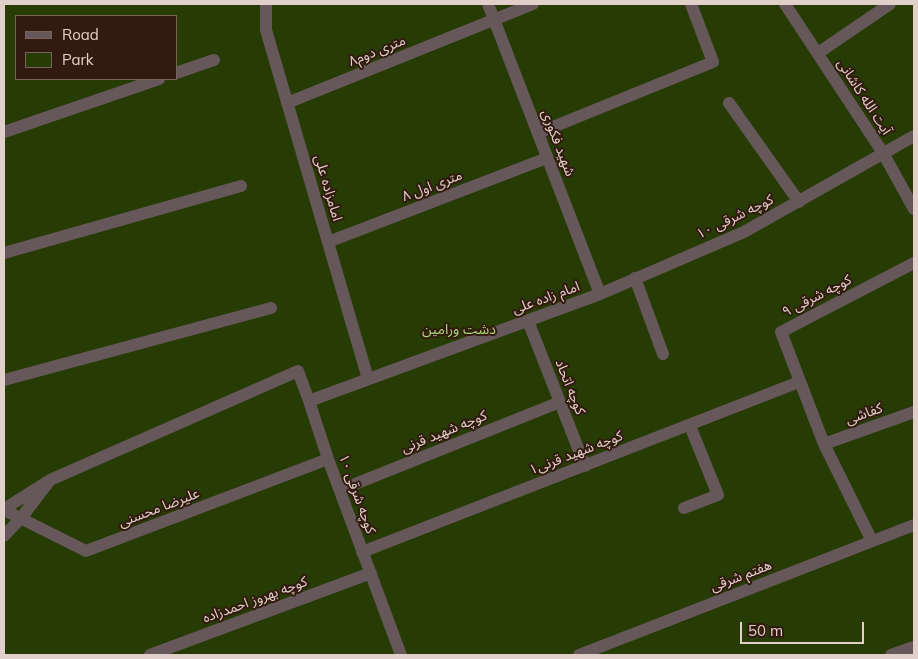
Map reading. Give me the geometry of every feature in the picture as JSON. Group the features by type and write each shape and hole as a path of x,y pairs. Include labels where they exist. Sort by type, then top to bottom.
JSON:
{"street":[{"name":"امامزاده علی","path":"266,4 266,30 368,379"},
{"name":"شهید فکوری","path":"488,4 538,133 596,295"},
{"name":"متری دوم۸","path":"288,103 533,4"},
{"path":"538,133 713,62 691,4"},
{"name":"آیت الله کاشانی","path":"785,4 883,153 914,209"},
{"path":"818,53 890,4"},
{"path":"178,72 214,60"},
{"path":"4,132 157,80"},
{"path":"729,102 799,202"},
{"name":"کوچه شرقی ۱۰","path":"596,295 751,229 914,136"},
{"name":"۸ متری اول","path":"328,242 547,158"},
{"path":"4,253 241,186"},
{"name":"کوچه شرقی ۹","path":"799,382 780,332 914,263"},
{"path":"636,278 663,354"},
{"name":"امام زاده علی","path":"368,379 596,295"},
{"path":"4,380 271,308"},
{"name":"کوچه اتحاد","path":"528,320 585,466"},
{"name":"کوچه شرقی ۱۰","path":"50,480 298,371 328,459 401,655"},
{"path":"309,401 368,379"},
{"path":"799,382 824,444 872,541"},
{"name":"کوچه شهید قرنی۱","path":"362,552 799,382"},
{"name":"کوچه شهید قرنی","path":"340,490 560,402"},
{"name":"کفاشی","path":"824,444 914,412"},
{"path":"684,508 718,495 690,426"},
{"name":"علیرضا محسنی","path":"4,509 86,552 328,459"},
{"path":"4,509 50,480"},
{"path":"4,536 21,518 50,480"},
{"name":"هفتم شرقی","path":"578,655 914,525"},
{"name":"کوچه بهروز احمدزاده","path":"150,655 370,574"},
{"path":"890,655 914,647"}],"green space":[{"name":"دشت ورامین","path":"4,4 914,4 914,655 4,655"}]}
